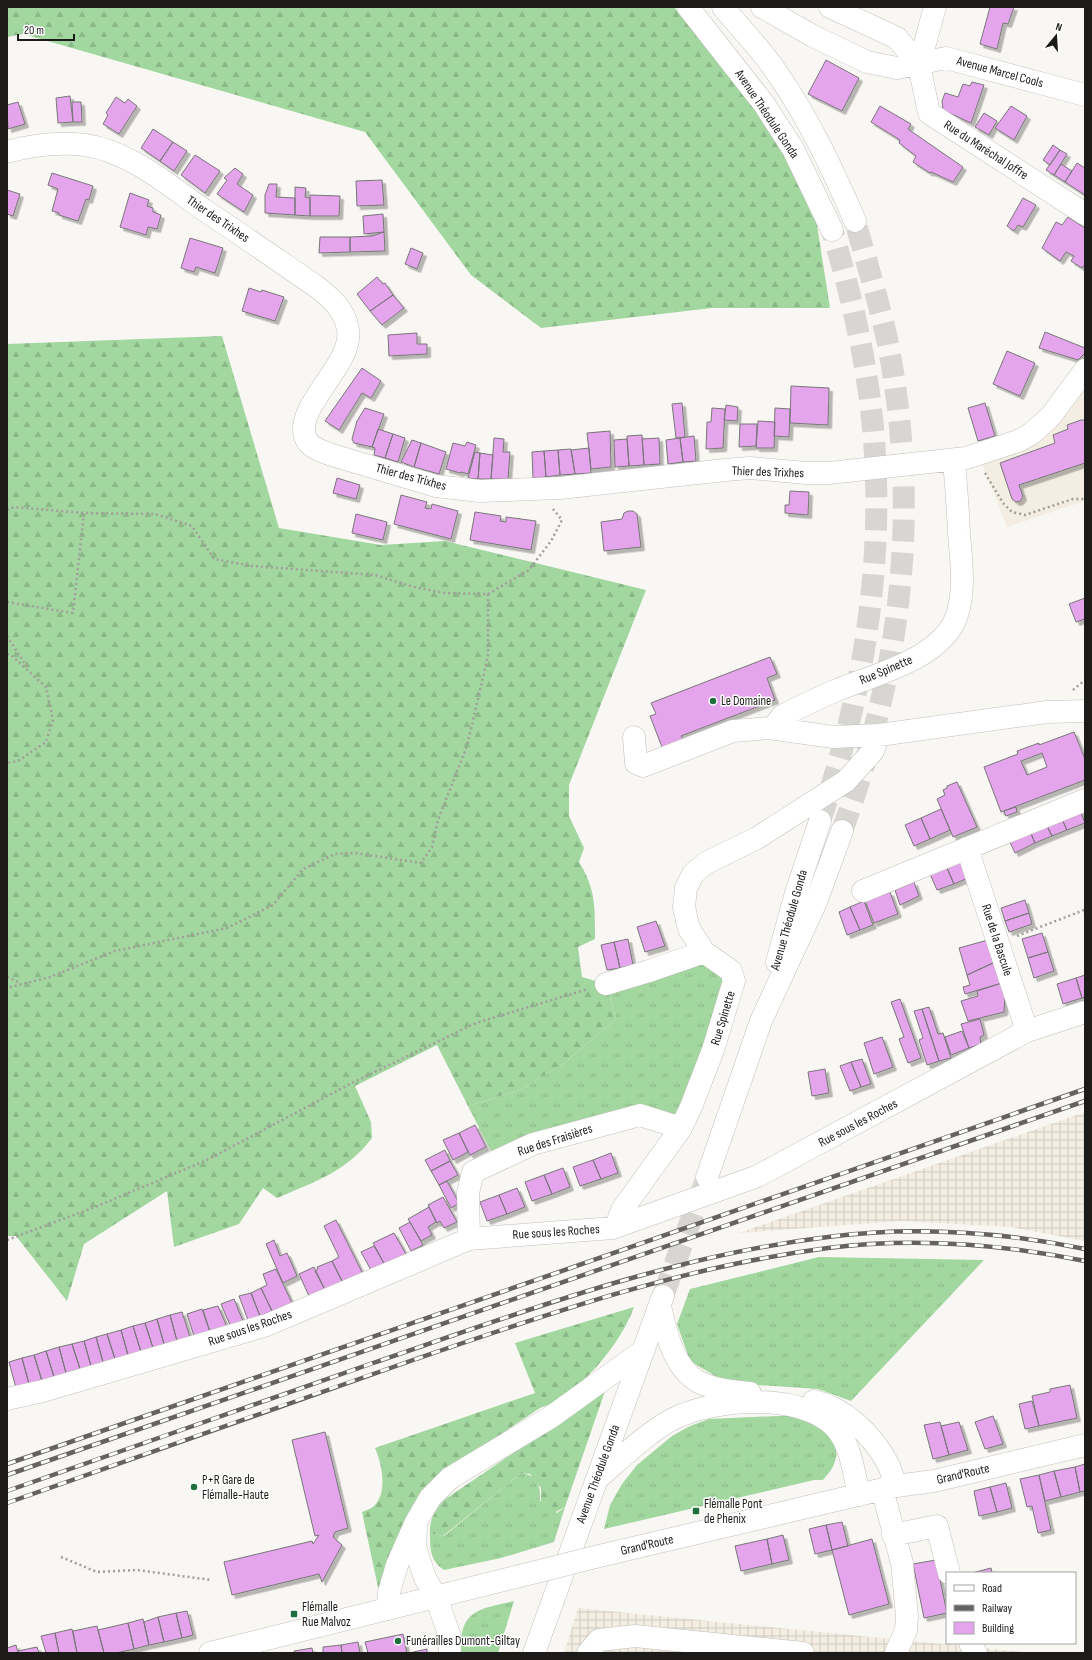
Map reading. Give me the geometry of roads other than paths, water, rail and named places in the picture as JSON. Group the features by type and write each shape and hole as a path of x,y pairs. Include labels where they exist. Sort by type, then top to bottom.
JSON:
{"street":[{"name":"Avenue Théodule Gonda","path":"688,7 754,92 789,142 816,193 832,230"},
{"name":"Avenue Théodule Gonda","path":"723,7 775,70 808,123 832,168 854,221"},
{"name":"Avenue Marcel Cools","path":"762,7 813,36 867,62 897,68 920,65 946,58 1085,95"},
{"path":"830,7 897,38 920,65"},
{"path":"920,65 935,7"},
{"name":"Rue du Maréchal Joffre","path":"920,65 929,113 1085,214"},
{"name":"Thier des Trixhes","path":"7,152 36,146 61,144 86,145 119,156 155,176 332,298 343,313 349,332 346,347 340,360 310,410 304,426 307,440 316,449 332,455 436,486 493,491 560,488 737,469 829,473 954,460 979,454 1018,441 1042,426 1085,370"},
{"name":"Rue Spinette","path":"776,729 778,721 782,716 836,690 908,662 930,648 949,630 956,618 960,603 962,576 954,460"},
{"path":"634,737 636,763 643,766 732,731 776,729 833,737 879,735 1047,712 1085,711"},
{"name":"Rue Spinette","path":"616,1226 622,1210 681,1128 713,1050 734,981 731,970 704,952 690,929 684,907 686,888 693,874 706,863 757,838 846,781 873,751 879,735"},
{"path":"863,891 1085,800"},
{"name":"Avenue Théodule Gonda","path":"707,1177 762,1021 796,893 820,820"},
{"name":"Avenue Théodule Gonda","path":"762,1021 816,902 842,831"},
{"name":"Rue de la Bascule","path":"966,848 1027,1031"},
{"path":"606,984 704,952"},
{"name":"Rue sous les Roches","path":"7,1399 42,1391 267,1324 469,1239 616,1226 758,1176 1027,1031 1085,1012"},
{"name":"Rue des Fraisières","path":"469,1239 468,1193 472,1172 533,1144 640,1115 681,1128"},
{"name":"Avenue Théodule Gonda","path":"534,1653 661,1301 668,1340 684,1369 698,1382 722,1390 793,1396 820,1402 843,1414 870,1439 887,1462 889,1488"},
{"path":"388,1609 390,1587 397,1566 416,1522 430,1498 450,1478 551,1416 644,1350"},
{"path":"596,1479 672,1419 698,1408 726,1404 760,1402 796,1407 819,1415 836,1428 845,1444 859,1495"},
{"name":"Grand'Route","path":"210,1653 242,1650 388,1609 596,1557 889,1488 934,1480 1085,1445"},
{"path":"889,1488 893,1535 902,1564 907,1616 906,1630 896,1653"},
{"path":"416,1522 415,1547 425,1578 436,1597 449,1634 450,1653"},
{"path":"893,1535 937,1526 949,1572"},
{"path":"588,1653 599,1640 635,1636 803,1653"},
{"path":"971,1644 976,1653"}],"tunnel":[{"path":"842,831 863,770 879,709 892,649 900,588 904,527 903,465 897,403 887,339 855,221"},
{"path":"820,821 849,724 859,676 868,627 876,528 876,478 873,428 867,378 852,303 832,230"},
{"path":"663,1296 705,1182"}],"railway":[{"path":"7,1464 1085,1089"},
{"path":"7,1475 1085,1101"},
{"path":"7,1491 485,1324 598,1288 654,1272 712,1258 769,1246 828,1237 924,1231 957,1232 1022,1238 1085,1249"},
{"path":"7,1503 416,1359 568,1308 723,1266 828,1248 892,1243 957,1244 1021,1250 1085,1261"}],"place":[{"name":"Le Domaine","path":"713,701"},
{"name":"P+R Gare de Flémalle-Haute","path":"194,1487"},
{"name":"Flémalle Pont de Phenix","path":"696,1511"},
{"name":"Flémalle Rue Malvoz","path":"294,1614"},
{"name":"Funérailles Dumont-Giltay","path":"398,1641"}]}
